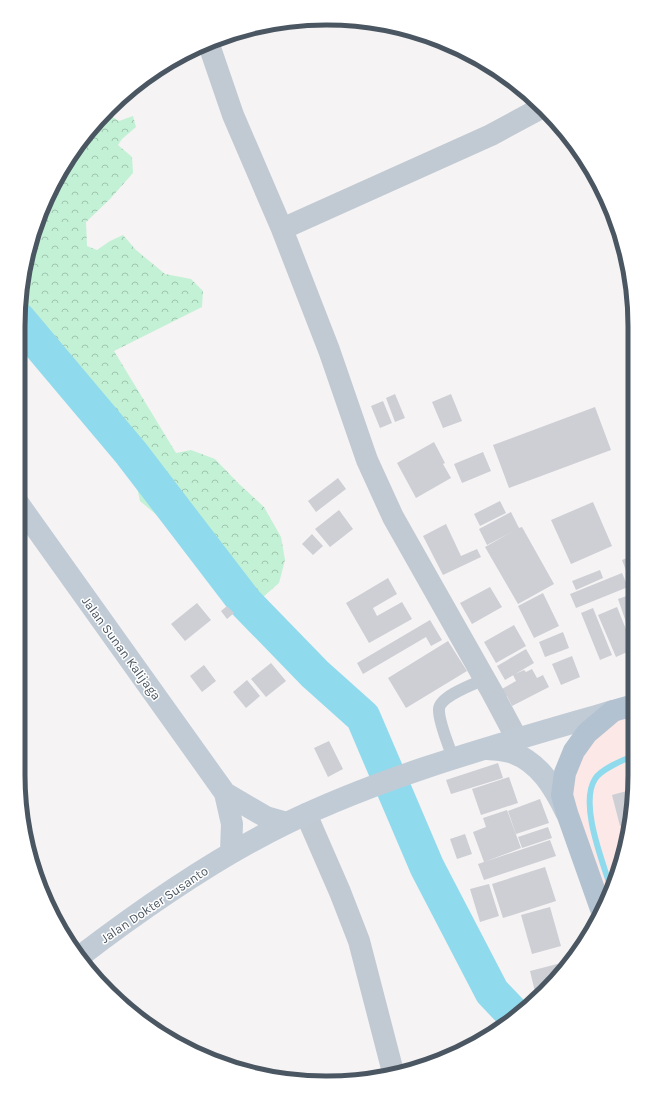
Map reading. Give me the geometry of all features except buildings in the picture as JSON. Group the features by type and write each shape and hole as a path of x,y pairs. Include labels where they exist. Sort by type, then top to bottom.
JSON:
{"main road":[{"name":"Jalan Sunan Kalijaga","path":"25,513 225,793 232,824 231,852"},
{"path":"565,804 564,773 574,751 587,733 614,711 628,707"},
{"name":"Jalan Dokter Susanto","path":"84,953 114,930 231,852 333,802 445,760 614,711"},
{"path":"484,748 511,753 523,758 545,776 565,804 599,903"},
{"name":"Jalan Sunan Kalijaga","path":"225,793 266,818 296,819"}],"street":[{"path":"210,48 233,115 282,229 329,350 366,460 393,517 485,679 517,739"},
{"path":"282,229 491,135 537,111"},
{"path":"296,819 340,892 359,940 391,1069"}],"lane":[{"path":"445,760 439,708 442,702 449,696 485,679"}],"shaded area":[{"path":"628,710 628,774 625,814 618,853 599,903 565,773 574,751"}],"green space":[{"path":"110,116 119,121 133,116 136,127 122,139 118,145 132,157 133,173 110,199 86,222 87,246 97,250 110,241 123,235 136,250 165,274 191,279 203,291 202,307 114,351 176,453 191,450 215,459 264,507 281,537 285,560 279,583 245,613 171,527 140,501 125,432 83,379 25,344 26,307 31,268 35,248 48,211 65,176 76,159 87,143"}],"waterway":[{"path":"25,327 131,453 245,602 315,674 363,717 427,867 492,992 512,1013"},
{"path":"608,881 598,849 591,818 591,790 595,779 602,772 628,758"}]}
